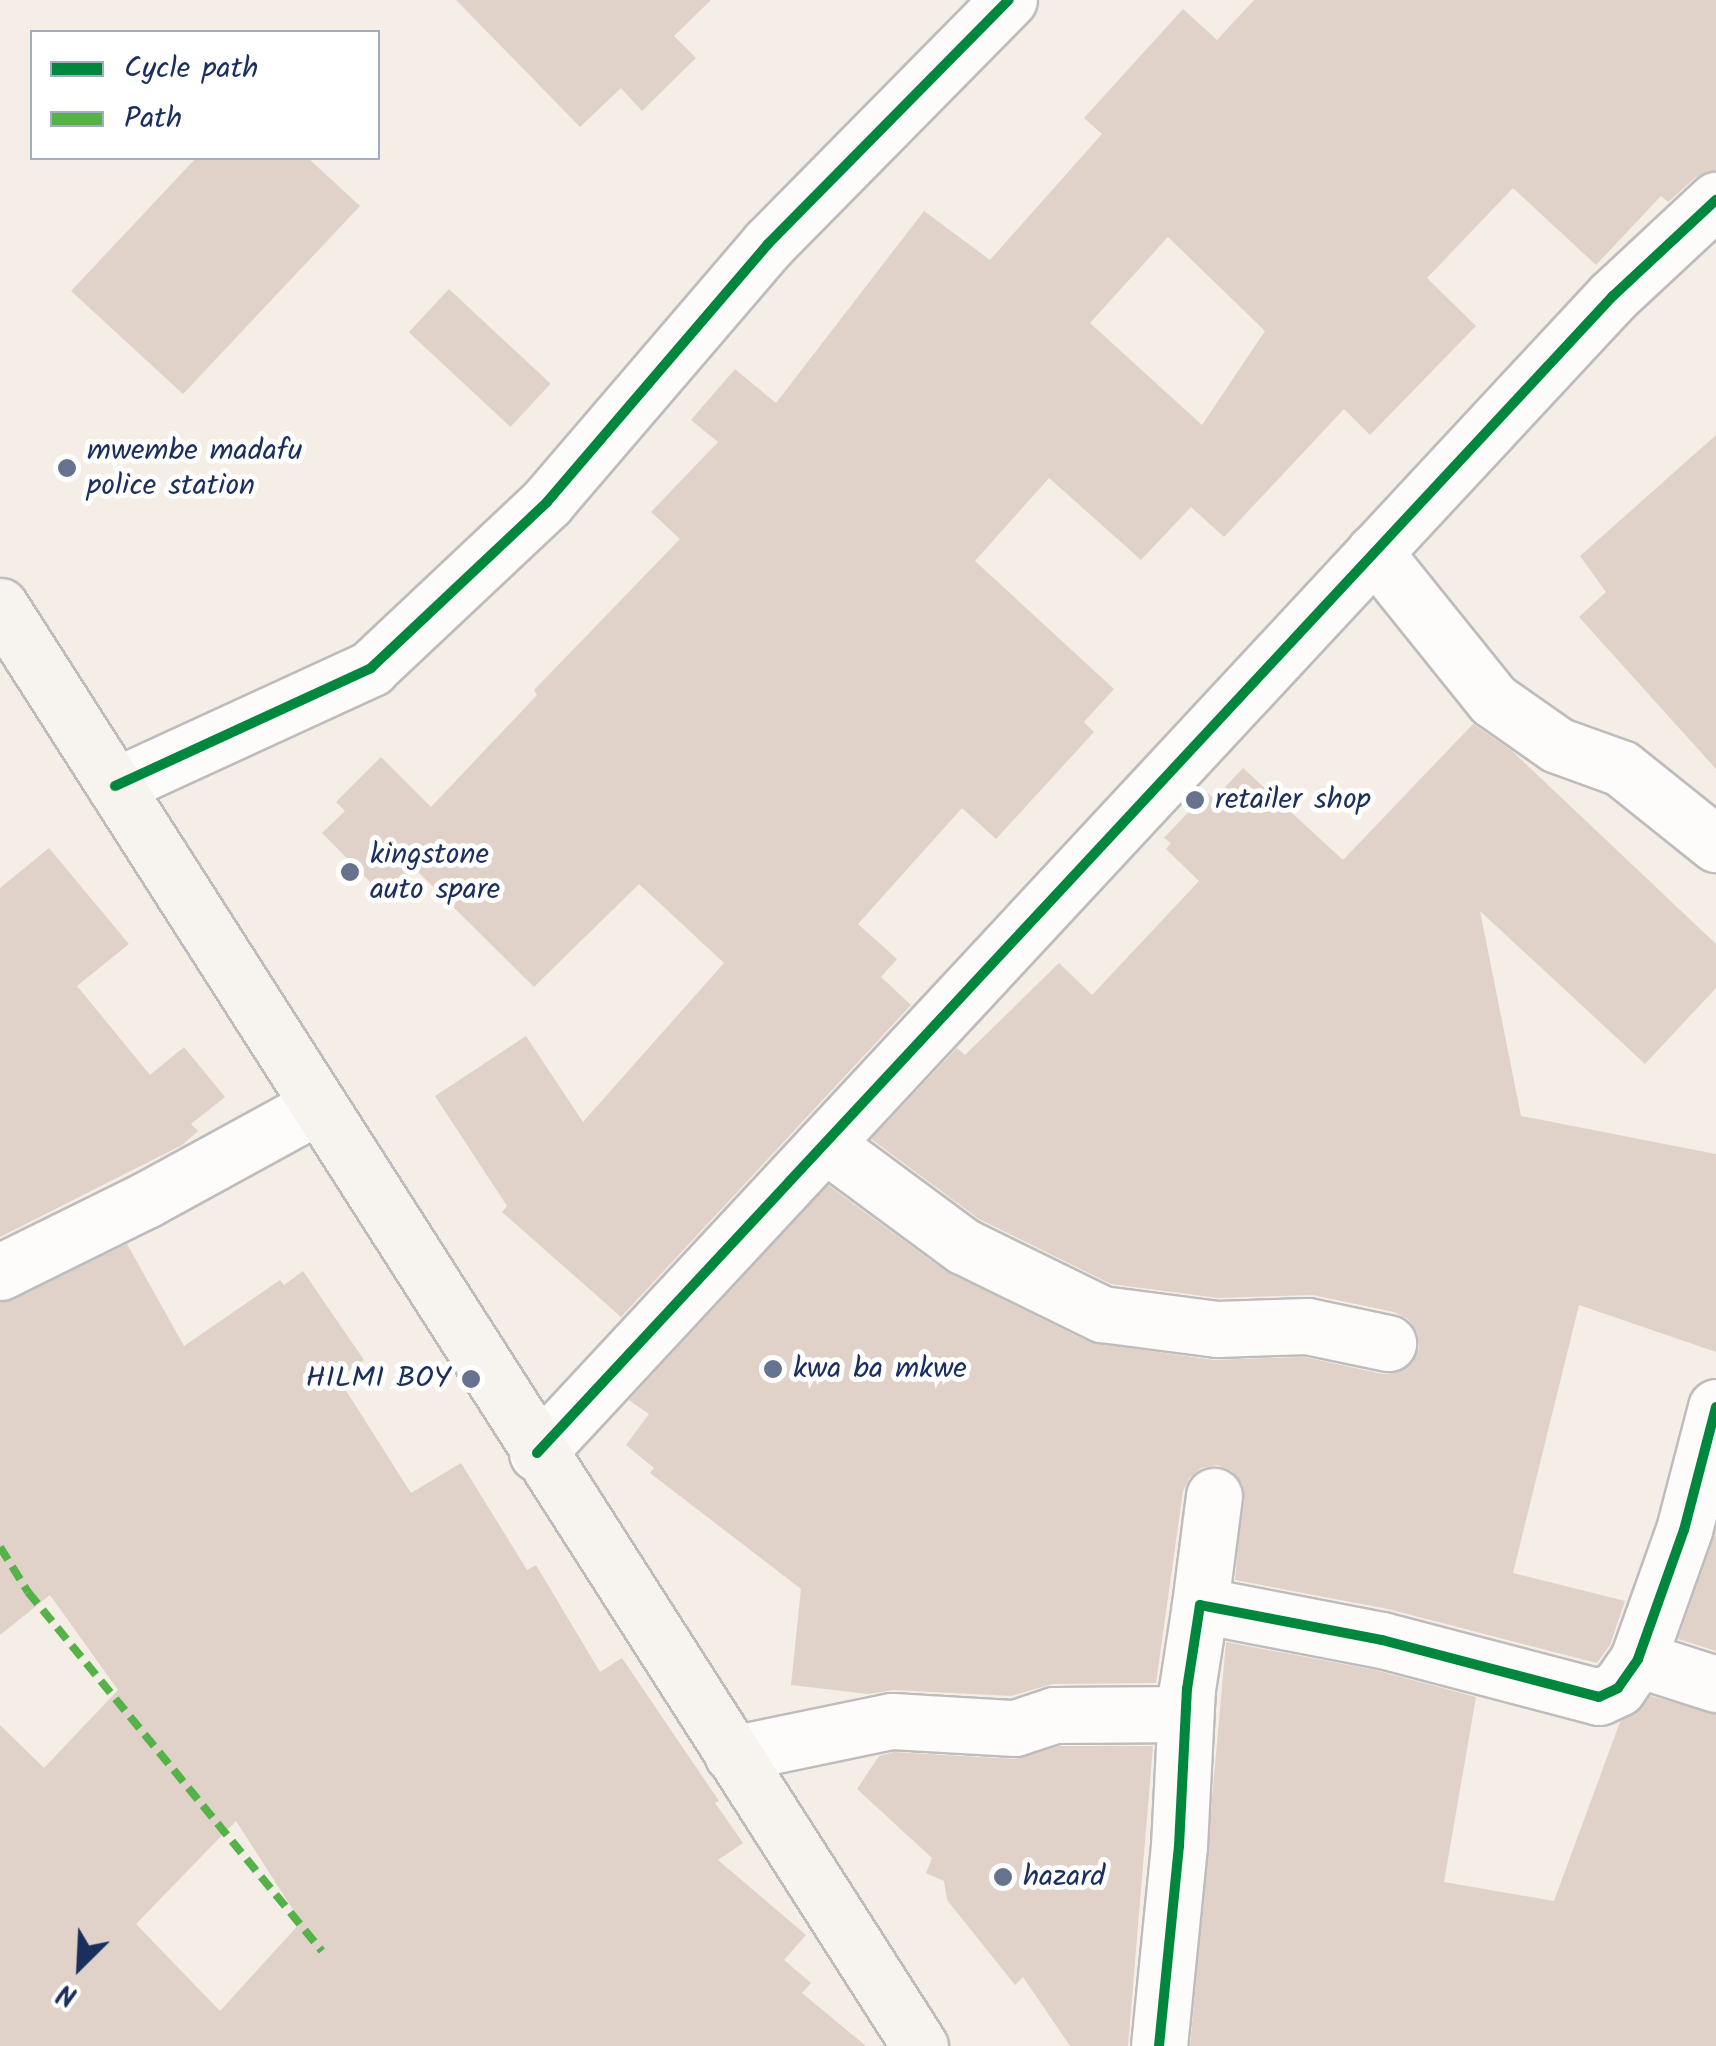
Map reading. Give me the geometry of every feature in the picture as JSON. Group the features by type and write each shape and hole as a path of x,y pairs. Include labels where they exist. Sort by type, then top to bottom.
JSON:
{"main road":[{"path":"0,606 537,1453 920,2046"}],"street":[{"path":"115,786 371,668 547,502 768,244 1009,0"},
{"path":"537,1453 1612,296 1716,200"},
{"path":"1374,552 1493,700 1556,745 1621,768 1716,844"},
{"path":"0,1272 146,1200 318,1106"},
{"path":"825,1144 964,1246 1102,1314 1216,1330 1307,1326 1388,1343"},
{"path":"1200,1606 1382,1640 1599,1696 1618,1688 1638,1660 1684,1530 1716,1407"},
{"path":"1159,2046 1180,1846 1185,1714 1214,1496"},
{"path":"1638,1660 1716,1684"},
{"path":"732,1754 892,1721 1015,1728 1054,1715 1185,1714"}],"building":[{"path":"456,0 711,0 674,36 696,58 642,111 621,88 580,127"},
{"path":"1254,0 1716,0 1716,170 1696,177 1668,202 1661,196 1596,265 1513,188 1427,278 1476,326 1370,435 1344,409 1224,537 1191,507 1141,560 1049,478 975,561 1114,689 1084,722 1094,732 996,839 962,808 858,924 897,959 881,977 911,1005 621,1317 502,1212 507,1206 435,1096 526,1036 583,1122 724,963 639,884 534,987 414,868 385,897 322,833 345,811 336,802 381,757 431,807 537,695 534,690 680,539 651,512 718,442 691,420 735,369 776,403 924,211 990,260 1102,134 1084,118 1183,9 1217,40","holes":["1168,237 1265,331 1202,425 1090,323"]},
{"path":"194,160 310,160 360,206 183,394 71,291"},
{"path":"449,289 551,384 510,427 409,332"},
{"path":"1716,435 1716,769 1579,617 1606,592 1580,556"},
{"path":"1473,724 1512,751 1716,944 1716,988 1645,1064 1480,911 1521,1116 1716,1154 1716,1352 1579,1305 1513,1573 1625,1601 1610,1645 1597,1663 1388,1609 1235,1580 1243,1485 1232,1471 1217,1465 1201,1468 1189,1478 1183,1491 1156,1683 1053,1684 1011,1696 894,1690 868,1694 791,1685 801,1589 650,1473 654,1468 626,1445 649,1414 629,1400 828,1185 945,1271 1089,1342 1213,1360 1304,1357 1383,1374 1399,1372 1412,1363 1419,1348 1417,1332 1408,1319 1394,1312 1313,1295 1218,1298 1111,1284 979,1219 871,1139 957,1048 965,1055 1059,963 1092,995 1199,881 1166,849 1171,843 1164,838 1207,792 1214,799 1243,768 1343,860"},
{"path":"49,848 129,944 77,986 150,1075 184,1047 225,1097 191,1124 198,1131 182,1145 0,1237 0,888"},
{"path":"127,1244 184,1346 280,1280 284,1285 303,1271 364,1360 338,1378 411,1493 461,1463 527,1570 536,1565 600,1672 622,1658 743,1843 718,1860 806,1935 784,1960 811,1983 802,1993 866,2046 0,2046 0,1725 44,1768 118,1690 50,1595 0,1635 0,1303","holes":["236,1821 301,1922 220,2011 136,1924"]},
{"path":"1716,1531 1716,1651 1678,1639"},
{"path":"1226,1642 1375,1670 1476,1697 1444,1882 1554,1901 1620,1722 1651,1696 1716,1714 1716,2046 1190,2046"},
{"path":"1059,1746 1153,1746 1128,2046 1070,2046 1023,1977 1015,1985 947,1900 944,1881 926,1873 932,1858 857,1789 879,1756 894,1752 1014,1759"}],"marked path":[{"path":"0,1547 28,1592 322,1951"}],"cycle path":[{"path":"115,786 371,668 547,502 768,244 1009,0"},
{"path":"537,1453 1613,296 1716,200"},
{"path":"1159,2046 1179,1846 1187,1689 1200,1605 1382,1640 1599,1697 1618,1688 1638,1659 1684,1530 1716,1407"}],"place":[{"name":"mwembe madafu police station","path":"67,468"},
{"name":"retailer shop","path":"1195,800"},
{"name":"kingstone auto spare","path":"350,872"},
{"name":"kwa ba mkwe","path":"773,1369"},
{"name":"HILMI BOY","path":"471,1379"},
{"name":"hazard","path":"1003,1877"}]}
